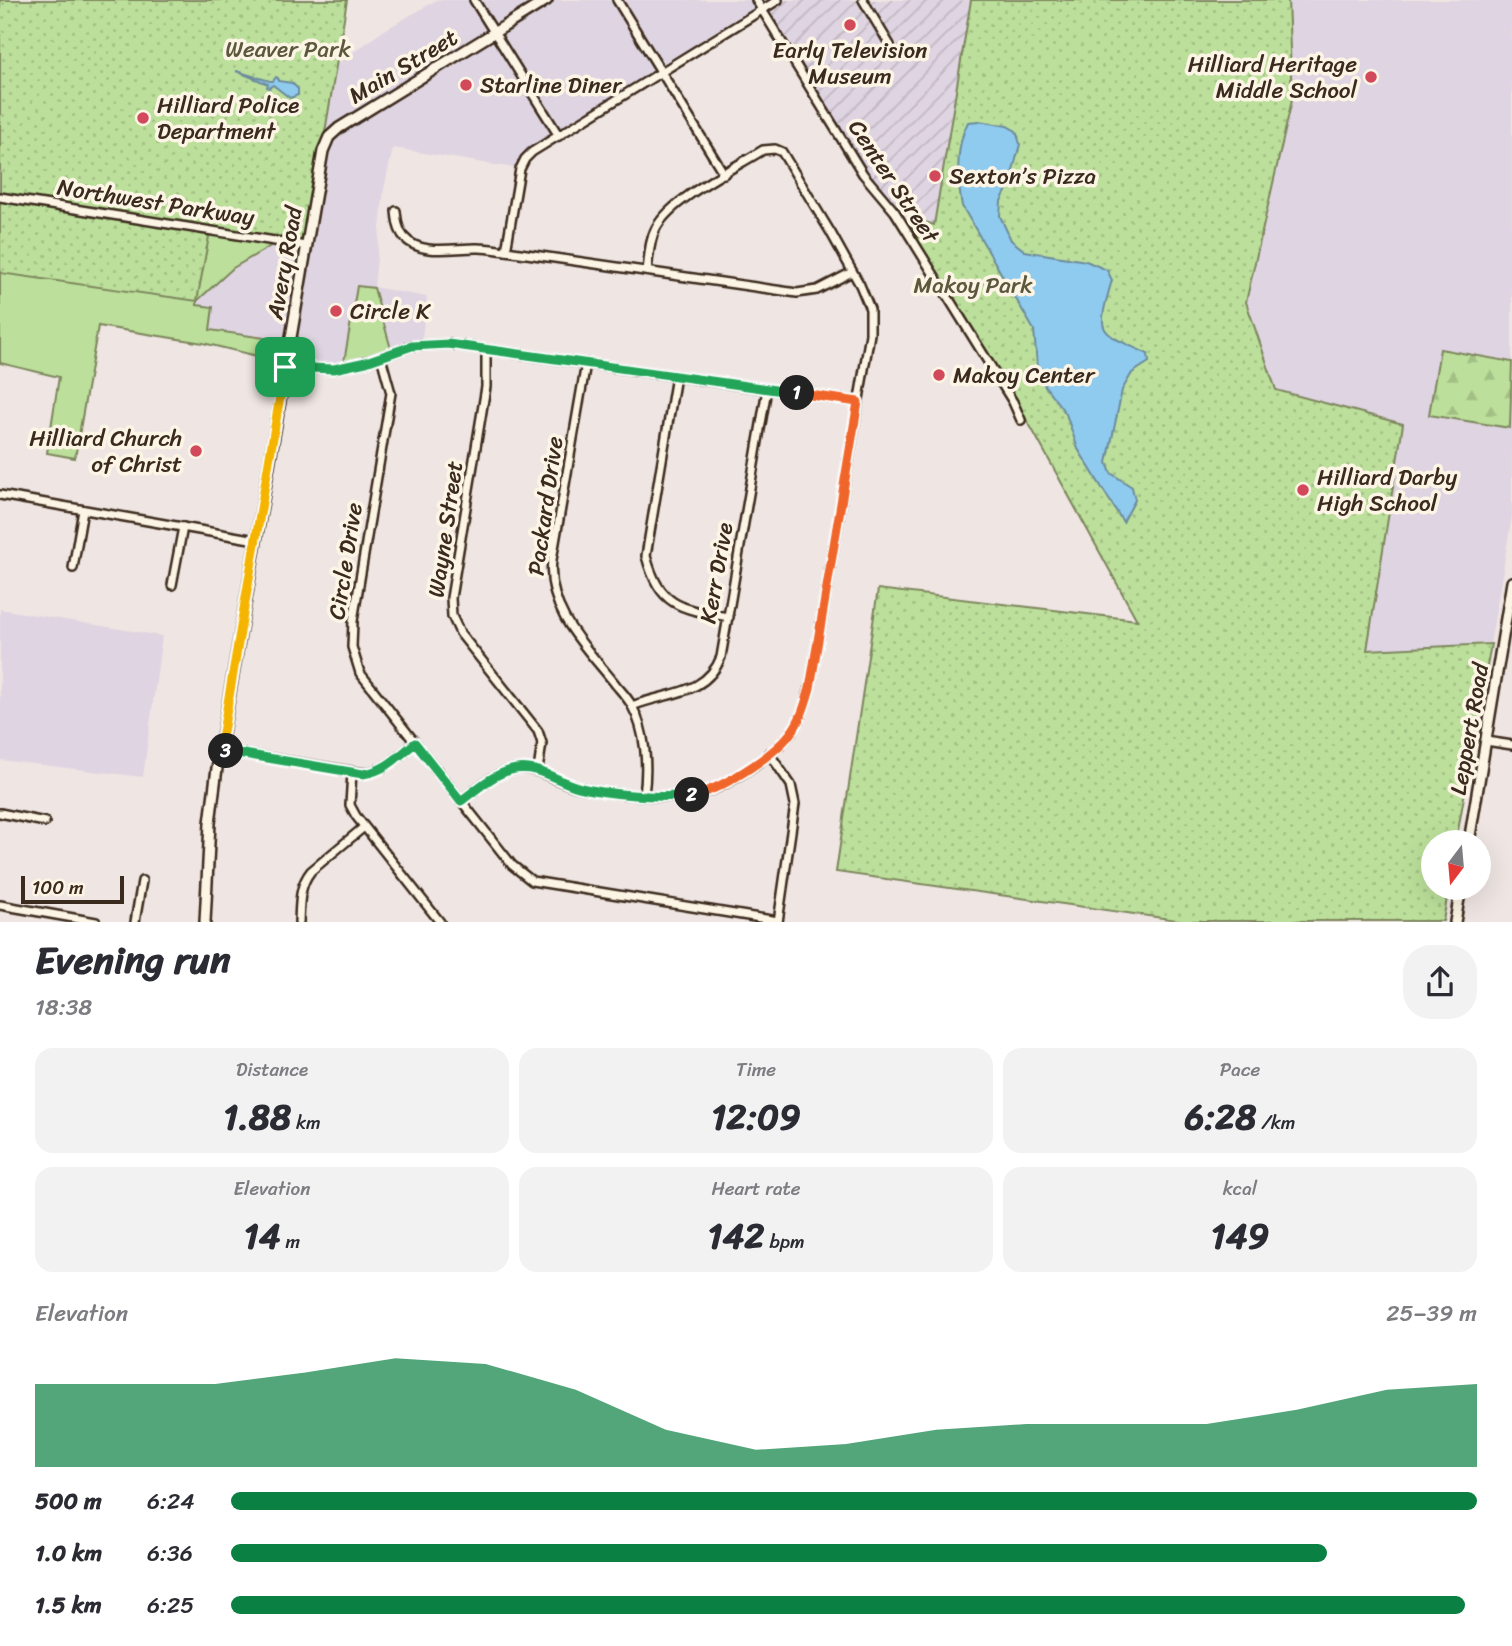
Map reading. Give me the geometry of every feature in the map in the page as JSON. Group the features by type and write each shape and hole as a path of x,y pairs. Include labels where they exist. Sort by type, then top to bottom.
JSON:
{"main road":[{"name":"Main Street","path":"323,151 329,137 339,128 547,0"},
{"name":"Avery Road","path":"205,922 210,823 220,750 323,151"},
{"name":"Leppert Road","path":"1471,830 1512,582"},
{"path":"1455,922 1459,900"}],"street":[{"path":"474,0 559,136"},
{"path":"617,0 724,174"},
{"name":"Center Street","path":"756,0 863,174 895,212 1013,402 1021,420"},
{"path":"506,251 524,159 778,0"},
{"path":"863,0 890,45"},
{"path":"461,801 493,777 512,770 538,770 580,788 678,797 701,794 728,782 769,753 789,736 802,715 810,688 870,334 870,309 787,158 775,149 763,150 668,211 651,240 647,271"},
{"name":"Northwest Parkway","path":"0,197 306,246"},
{"path":"396,211 399,230 404,237 420,247 506,251 797,293 817,290 852,272"},
{"path":"285,367 334,369 421,346 448,344 858,402"},
{"name":"Wayne Street","path":"486,349 486,387 451,598 452,616 460,633 538,732 541,743 538,770"},
{"name":"Circle Drive","path":"381,357 391,393 353,621 352,647 360,673 512,865 532,881 778,921"},
{"name":"Packard Drive","path":"586,363 552,560 552,581 555,600 568,625 632,706 644,738 644,795"},
{"path":"676,376 646,556 652,578 666,598 688,610 729,617"},
{"name":"Kerr Drive","path":"632,706 703,684 717,669 729,617 767,389"},
{"path":"0,495 256,540"},
{"path":"73,568 83,510"},
{"path":"172,585 183,527"},
{"path":"1486,741 1512,745"},
{"path":"220,750 352,772 376,772 415,743"},
{"path":"769,753 791,785 795,804 778,921"},
{"path":"352,772 350,805 364,827 440,922"},
{"path":"0,813 45,821"},
{"path":"299,922 300,890 304,879 364,827"},
{"path":"135,922 142,881"},
{"path":"0,905 58,918 96,922"}],"shaded area":[{"path":"437,0 778,0 532,152 520,169 393,148 384,189 374,287 427,297 421,346 334,369 285,367 195,336 197,301 336,65 383,31"},
{"path":"778,0 971,0 934,225 910,217 890,206 869,182 762,10"},
{"name":"Hilliard Darby High School","path":"971,0 1512,0 1512,517 1458,830 1421,830 1421,891 934,225"},
{"path":"0,609 162,636 143,777 0,760"},
{"name":"Hilliard Darby High School","path":"1428,900 1437,900 1443,921"}],"green space":[{"name":"Weaver Park","path":"0,0 347,0 306,246 210,231 197,301 0,273"},
{"name":"Makoy Park","path":"971,0 1288,0 1292,100 1246,302 1276,390 1403,424 1367,650 1491,644 1458,830 1421,830 1421,900 1447,900 1443,921 1184,921 836,872 878,589 1137,620 1032,429 915,238 910,217 934,225"},
{"path":"0,129 296,231 233,268 197,301 197,305 213,307 210,330 278,340 274,360 203,343 98,326 75,458 47,453 59,377 0,363"},
{"path":"357,286 374,288 391,349 344,362"},
{"path":"1440,349 1512,362 1510,428 1429,415"}],"water":[{"path":"236,71 270,81 276,77 278,81 292,83 298,89 298,95 290,98 273,85 269,88 268,84"},
{"path":"979,121 1007,126 1016,131 1020,144 1009,186 1001,201 1000,216 1011,240 1025,251 1086,261 1107,270 1112,280 1104,312 1105,329 1110,335 1148,354 1149,362 1132,373 1122,390 1107,463 1111,473 1132,487 1135,500 1123,522 1078,449 1066,414 1042,382 1037,365 1034,330 962,206 958,174 961,142 968,122"}],"place":[{"name":"Early Television Museum","path":"850,25"},
{"name":"Hilliard Heritage Middle School","path":"1371,77"},
{"name":"Starline Diner","path":"466,85"},
{"name":"Hilliard Police Department","path":"143,118"},
{"name":"Sexton’s Pizza","path":"935,176"},
{"name":"Circle K","path":"336,311"},
{"name":"Makoy Center","path":"939,375"},
{"name":"Hilliard Church of Christ","path":"196,451"},
{"name":"Hilliard Darby High School","path":"1303,490"}],"route":[{"path":"448,344 858,402 810,688 802,715 789,736 728,782 701,794 678,797 580,788 538,770 519,769 493,777 461,801 415,743 376,772 363,774 220,750 285,367 334,369 366,362 412,346 448,344"}]}
